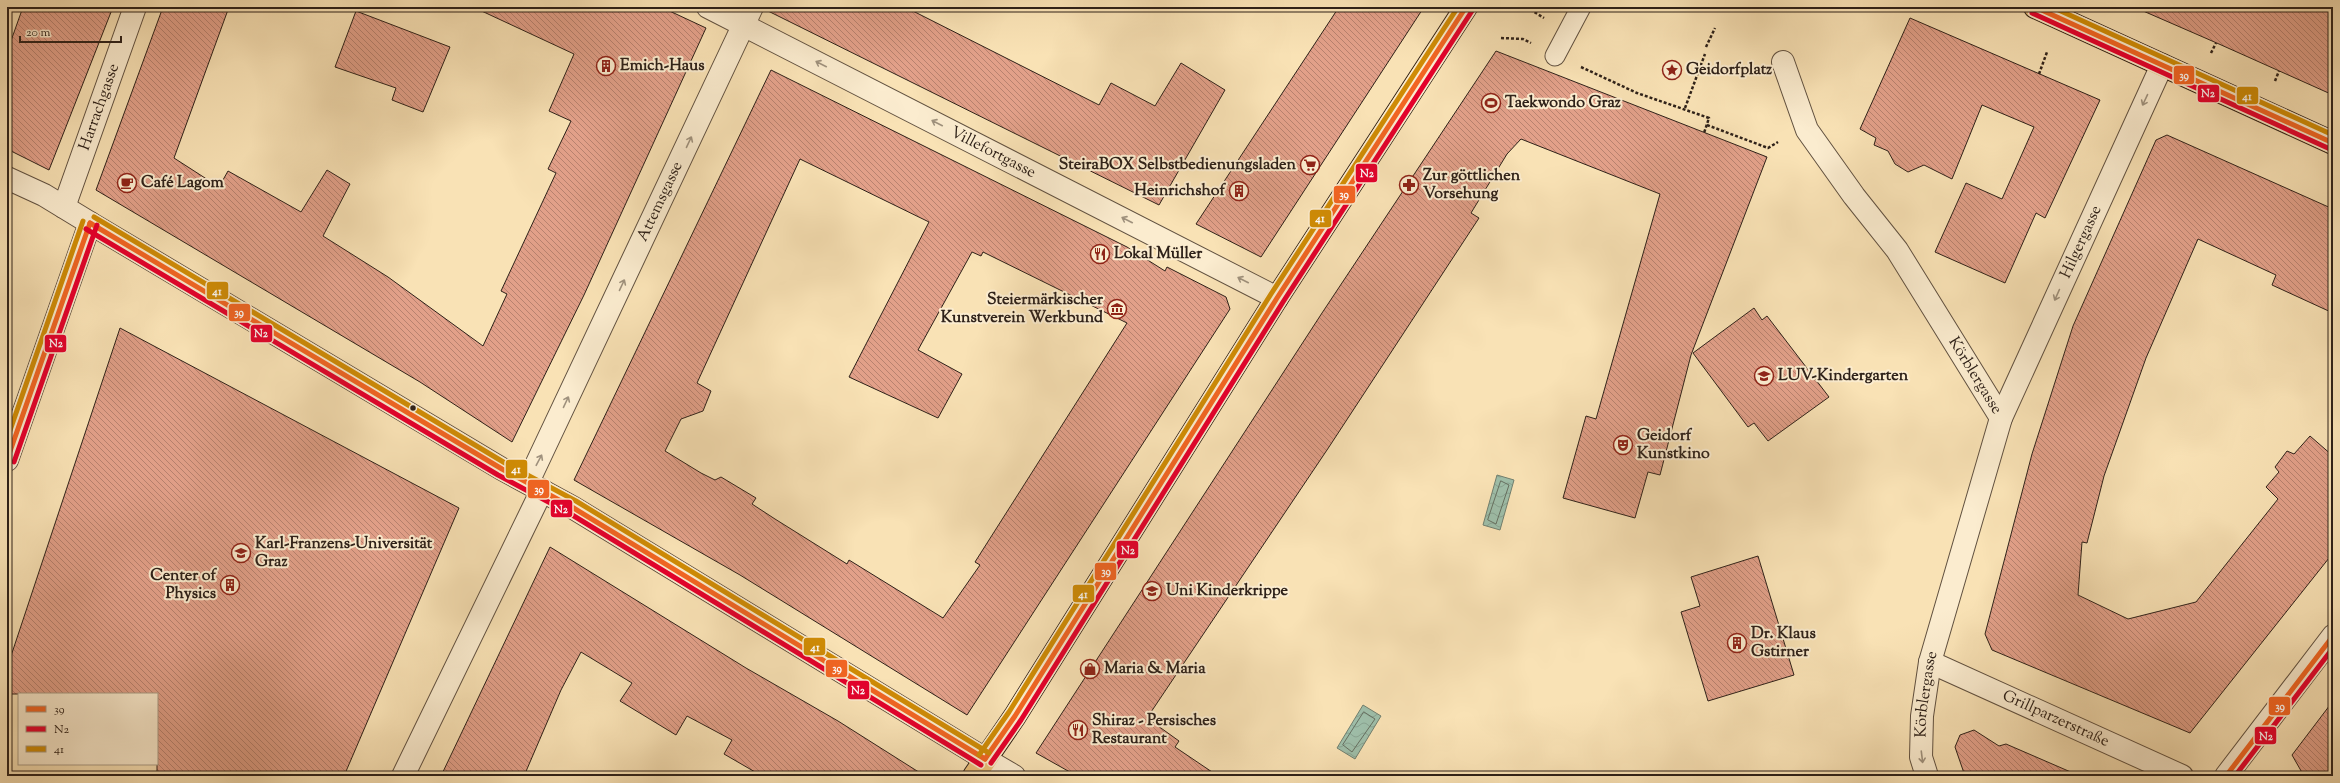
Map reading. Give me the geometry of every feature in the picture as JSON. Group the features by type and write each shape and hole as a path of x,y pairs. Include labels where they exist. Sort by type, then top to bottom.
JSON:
{"main road":[{"path":"980,768 1019,709 1277,298 1466,7"},
{"path":"2035,7 2333,143"}],"street":[{"name":"Harrachgasse","path":"64,207 135,7"},
{"name":"Villefortgasse","path":"708,7 748,16 1277,298"},
{"name":"Attemsgasse","path":"403,776 748,16"},
{"name":"Körblergasse","path":"1783,62 1807,130 1854,196 1897,250 2001,418 1930,662 1922,716 1921,757 1927,776"},
{"name":"Hilgergasse","path":"2001,418 2162,65"},
{"path":"7,178 64,207 90,224 535,486 980,768 1014,776"},
{"path":"7,460 90,224"},
{"path":"2226,776 2333,636"},
{"name":"Grillparzerstraße","path":"1930,662 2182,776"}],"lane":[{"path":"1555,56 1581,7"}],"path":[{"path":"1706,47 1715,28"},
{"path":"2211,53 2216,43"},
{"path":"2039,74 2048,52"},
{"path":"1685,108 1705,54"},
{"path":"1555,56 1636,93 1685,108 1709,118 1704,132"},
{"path":"2275,81 2280,71"},
{"path":"1707,125 1768,148 1778,142"}],"water":[{"path":"1497,475 1514,480 1500,530 1483,525"},
{"path":"1363,705 1381,716 1355,759 1337,748"}],"building":[{"path":"23,7 113,7 49,170 7,149 7,52"},
{"path":"163,7 229,7 174,158 219,187 228,171 301,212 327,170 350,184 323,236 388,277 483,346 507,294 501,291 556,173 548,169 571,121 549,111 574,54 473,7 661,7 706,28 584,295 512,442 420,382 96,190"},
{"path":"764,7 905,7 1099,105 1111,83 1155,106 1181,63 1225,90 1159,205 764,9"},
{"path":"1339,7 1424,7 1261,257 1196,224"},
{"path":"2134,7 2333,7 2333,95 2219,44"},
{"path":"356,11 450,47 423,112 392,100 396,88 335,67"},
{"path":"1910,18 2100,100 2045,218 2036,213 2005,283 1935,252 1966,183 2002,199 2034,127 1982,105 1952,179 1924,165 1908,172 1895,164 1888,151 1874,145 1876,138 1860,129"},
{"path":"1496,51 1767,157 1691,355 1660,475 1648,472 1635,518 1563,498 1586,416 1596,419 1660,194 1521,139 1507,154 1471,213 1479,218 1329,447 1147,718 1179,741 1175,747 1218,776 1077,776 1036,753 1322,313"},
{"path":"771,70 1127,247 1165,271 1167,267 1226,297 1230,309 967,715 740,575 574,480","holes":["800,159 929,222 849,377 938,418 962,374 918,350 972,252 981,256 983,252 1127,323 975,562 980,565 943,618 849,560 847,564 775,519 752,504 756,498 721,477 715,480 701,473 665,451 681,419 703,411 711,391 697,383"]},
{"path":"2167,135 2333,209 2333,313 2272,285 2276,275 2198,239 2146,358 2104,476 2087,543 2082,542 2078,595 2128,619 2196,602 2278,499 2266,487 2279,472 2275,467 2287,451 2294,454 2310,436 2333,456 2333,553 2190,733 1992,650 1985,634 2032,454 2073,326 2156,140"},
{"name":"LUV-Kindergarten","path":"1754,308 1762,320 1767,316 1829,397 1768,441 1754,423 1748,427 1693,353"},
{"name":"Karl-Franzens-Universität Graz","path":"120,328 459,508 344,776 157,776 158,693 7,694 7,668"},
{"path":"550,547 746,668 838,721 925,776 762,776 724,754 732,740 687,716 676,735 620,701 632,683 581,652 561,690 524,776 441,776"},
{"name":"Dr. Klaus Gstirner","path":"1758,556 1794,675 1708,701 1681,612 1700,606 1691,577"},
{"path":"2333,701 2333,776 2304,776 2292,755"},
{"path":"1974,730 1999,746 2006,744 2080,776 1965,776 1955,747 1960,735"}],"transit line":[{"name":"41","path":"979,755 1009,712 1271,294 1458,7"},
{"name":"39","path":"985,759 1015,716 1277,298 1466,7"},
{"name":"39","path":"2035,7 2333,143"},
{"name":"41","path":"2052,7 2333,135"},
{"name":"N2","path":"991,763 1021,720 1283,302 1472,11"},
{"name":"N2","path":"2032,13 2330,149"},
{"name":"41","path":"94,217 505,463 576,501 989,753"},
{"name":"41","path":"7,439 83,221"},
{"name":"39","path":"90,223 502,469 572,507 985,759"},
{"name":"39","path":"7,460 90,223"},
{"name":"N2","path":"14,462 97,225"},
{"name":"N2","path":"86,229 498,475 569,513 981,765"},
{"name":"39","path":"2226,776 2333,636"},
{"name":"N2","path":"2235,776 2333,648"}],"place":[{"name":"Emich-Haus","path":"606,66"},
{"name":"Geidorfplatz","path":"1672,70"},
{"name":"Taekwondo Graz","path":"1491,103"},
{"name":"SteiraBOX Selbstbedienungsladen","path":"1310,165"},
{"name":"Café Lagom","path":"127,183"},
{"name":"Zur göttlichen Vorsehung","path":"1409,185"},
{"name":"Heinrichshof","path":"1239,191"},
{"name":"Lokal Müller","path":"1100,254"},
{"name":"Steiermärkischer Kunstverein Werkbund","path":"1117,309"},
{"name":"LUV-Kindergarten","path":"1764,376"},
{"name":"Geidorf Kunstkino","path":"1623,445"},
{"name":"Karl-Franzens-Universität Graz","path":"241,553"},
{"name":"Center of Physics","path":"230,585"},
{"name":"Uni Kinderkrippe","path":"1152,591"},
{"name":"Dr. Klaus Gstirner","path":"1737,643"},
{"name":"Maria & Maria","path":"1090,669"},
{"name":"Shiraz - Persisches Restaurant","path":"1078,730"}]}
